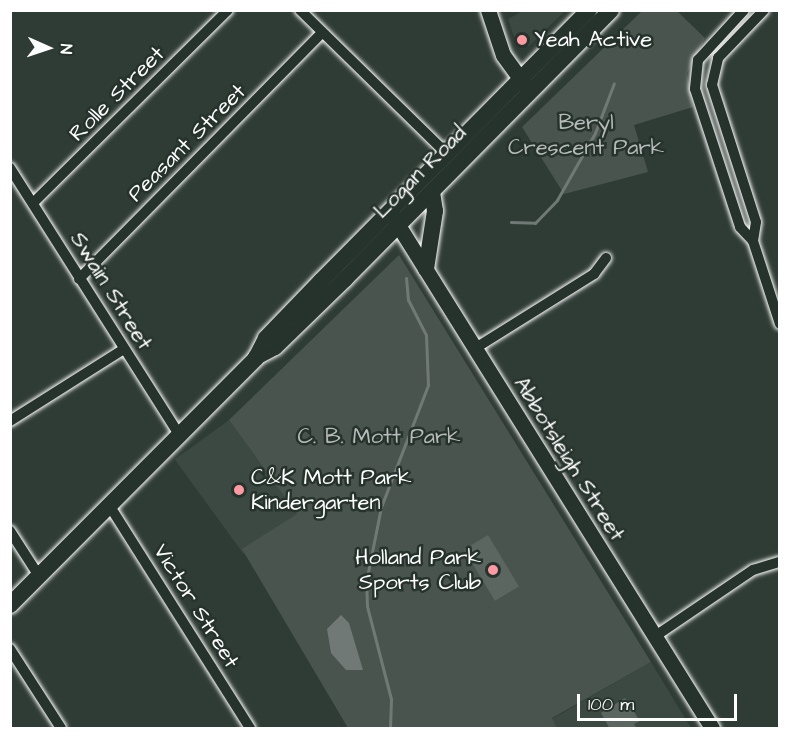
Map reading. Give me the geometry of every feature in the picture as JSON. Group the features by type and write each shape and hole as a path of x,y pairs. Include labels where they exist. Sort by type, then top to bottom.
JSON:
{"main road":[{"name":"Logan Road","path":"394,219 432,192 526,86 589,10"},
{"name":"Logan Road","path":"10,605 256,358 281,341 394,219 447,154 611,10"},
{"path":"426,269 435,211 432,192"}],"street":[{"name":"Rolle Street","path":"33,203 228,10"},
{"path":"300,10 447,154"},
{"path":"488,10 503,55 526,86"},
{"path":"744,10 698,60 695,88 740,226 753,241 780,324"},
{"path":"753,241 756,222 712,85 718,58 764,10"},
{"name":"Peasant Street","path":"79,279 322,33"},
{"name":"Swain Street","path":"10,168 179,434"},
{"name":"Abbotsleigh Street","path":"394,219 711,729"},
{"path":"474,349 594,274 606,258"},
{"path":"10,421 124,349"},
{"name":"Victor Street","path":"109,505 250,729"},
{"path":"10,531 39,576"},
{"path":"654,637 753,570 780,562"},
{"path":"10,649 61,729"}],"shaded area":[{"path":"523,11 565,11 529,46 516,43 508,19"},
{"name":"C&K Mott Park Kindergarten","path":"229,420 298,515 244,554 175,459"},
{"path":"341,615 349,623 363,670 346,670 331,653 327,629"},
{"path":"651,662 691,728 557,728 552,719"}],"green space":[{"name":"Beryl Crescent Park","path":"642,11 677,11 705,38 687,73 693,107 634,125 648,172 564,194 522,127"},
{"name":"C. B. Mott Park","path":"399,255 651,662 552,718 557,728 348,728 242,549 297,514 229,420"}],"building":[{"name":"Holland Park Sports Club","path":"488,535 519,586 495,601 464,549"},
{"path":"625,698 640,721 634,724 637,729 610,729 601,713"}],"waterway":[{"path":"511,222 535,223 557,200 595,133 614,83"},
{"path":"390,728 391,699 367,606 366,582 381,507 428,385 426,335 408,300 406,278"}],"place":[{"name":"Yeah Active","path":"522,40"},
{"name":"C&K Mott Park Kindergarten","path":"239,490"},
{"name":"Holland Park Sports Club","path":"493,570"}]}
